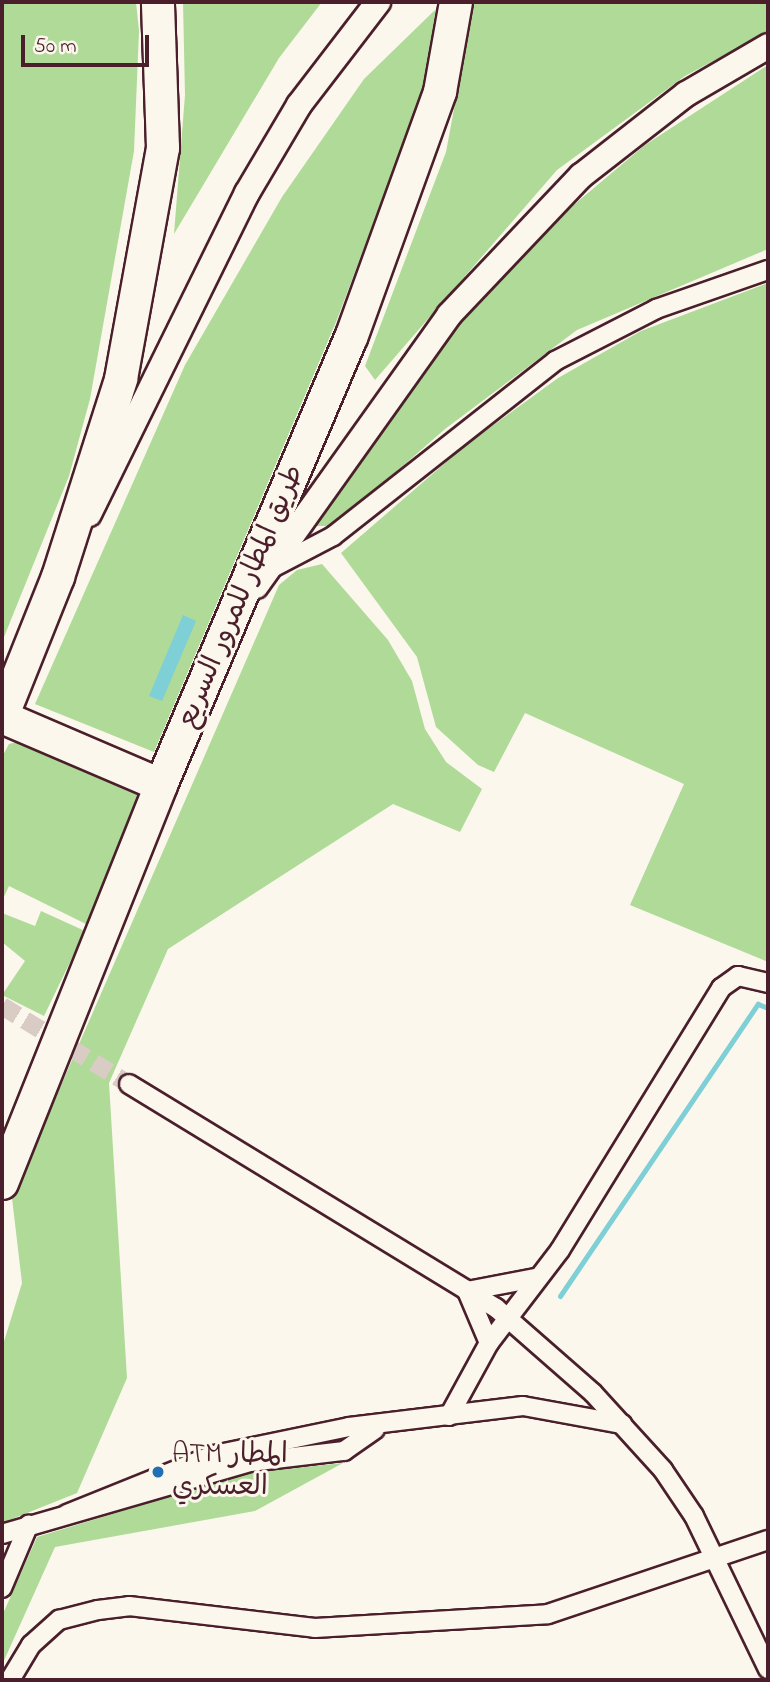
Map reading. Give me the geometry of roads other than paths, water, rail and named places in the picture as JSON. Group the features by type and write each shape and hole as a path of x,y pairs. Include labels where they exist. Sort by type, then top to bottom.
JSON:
{"highway":[{"path":"158,2 163,148 145,265 121,379 58,577 2,717 160,785"},
{"name":"طريق المطار للمرور السريع","path":"2,1183 160,785 236,616 351,338 440,92 456,2"}],"street":[{"path":"58,577 247,192 299,105 378,2"},
{"path":"236,616 449,315 581,176 686,94 768,46"},
{"path":"267,570 333,536 555,361 656,309 768,270"},
{"path":"449,1416 505,1315 560,1250 721,988 738,976 768,983"},
{"path":"129,1084 505,1315 622,1424 663,1470 718,1560 768,1669"},
{"path":"467,1290 535,1278"},
{"path":"467,1290 489,1343"},
{"path":"2,1534 67,1514 214,1455 306,1435 375,1429 523,1406 622,1424"},
{"path":"67,1514 93,1512 250,1462 344,1451 375,1429"},
{"path":"306,1435 309,1457"},
{"path":"2,1588 29,1524"},
{"path":"10,1680 31,1645 59,1620 98,1610 129,1606 315,1628 548,1614 718,1560 768,1540"}],"water":[{"path":"183,615 196,621 162,701 149,696"}],"waterway":[{"path":"560,1296 758,1004 768,1008"}],"tunnel":[{"path":"2,1006 129,1084"}],"place":[{"name":"ATM المطار العسكري","path":"158,1472"}]}
